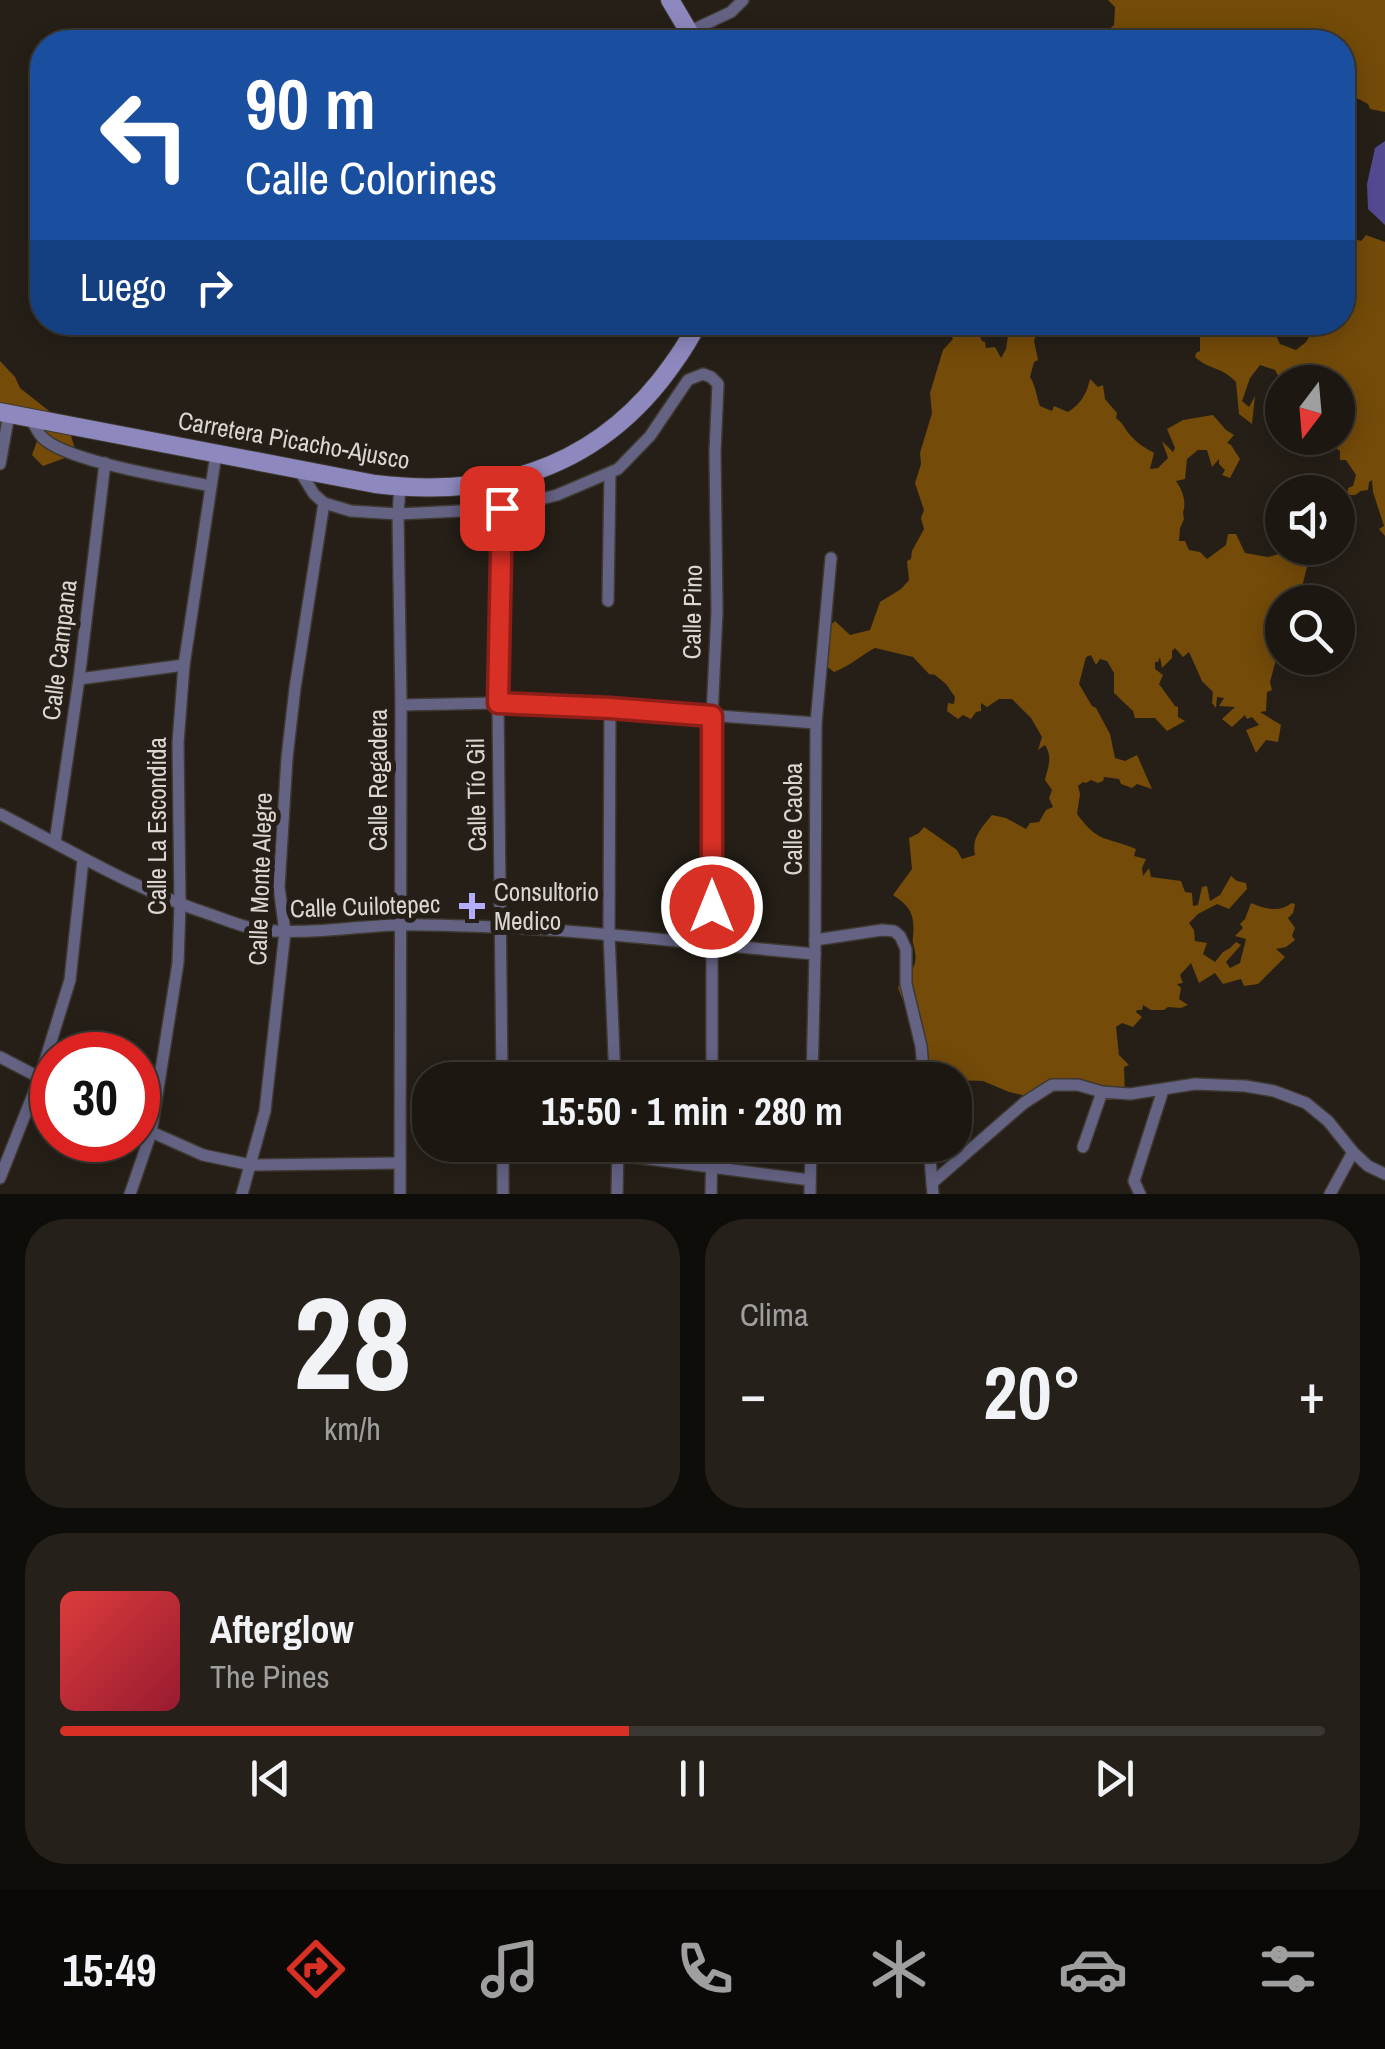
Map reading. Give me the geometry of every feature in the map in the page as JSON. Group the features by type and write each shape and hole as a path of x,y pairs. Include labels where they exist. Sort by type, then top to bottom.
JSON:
{"main road":[{"path":"670,0 687,30"},
{"name":"Carretera Picacho-Ajusco","path":"4,413 400,487 470,486 520,476 565,460 602,438 642,403 690,335"}],"street":[{"path":"704,30 743,0"},
{"name":"Calle Pino","path":"610,473 618,470 650,436 688,380 694,375 712,377 718,384 712,716 712,1062"},
{"path":"0,464 4,413"},
{"path":"31,418 45,440 60,448 105,464 210,486"},
{"name":"Calle La Escondida","path":"160,1081 178,963 178,742 184,665 216,454"},
{"name":"Calle Campana","path":"55,842 105,464"},
{"path":"300,470 324,503 351,511 398,514 502,508 557,495 610,473 608,601"},
{"name":"Calle Regadera","path":"400,487 400,1194"},
{"name":"Calle Monte Alegre","path":"242,1194 265,1111 285,932 279,888 287,758 324,503"},
{"name":"Calle Tío Gil","path":"502,508 498,703 502,1062"},
{"name":"Calle Caoba","path":"812,1062 816,724 832,558"},
{"path":"79,679 184,665"},
{"path":"400,705 498,703 610,708 816,724"},
{"path":"610,708 608,933 614,1062"},
{"name":"Calle Cuilotepec","path":"0,814 83,860 180,905 252,928 285,932 400,924 500,927 608,933 815,954"},
{"path":"54,1032 70,980 83,860"},
{"path":"815,940 882,930 900,936 906,950 906,984 922,1062"},
{"path":"0,1057 30,1073"},
{"path":"932,1189 1024,1103 1052,1086 1078,1085 1130,1094 1195,1084 1245,1086 1274,1092 1306,1104 1368,1166 1385,1174"},
{"path":"1140,1194 1134,1180 1163,1090"},
{"path":"1083,1147 1102,1092"},
{"path":"0,1178 30,1103"},
{"path":"160,1137 202,1155 251,1166 400,1163"},
{"path":"1330,1194 1353,1152"},
{"name":"Calle La Escondida","path":"130,1194 142,1162"},
{"path":"503,1162 504,1194"},
{"path":"616,1194 617,1162"},
{"path":"684,1162 810,1180"},
{"path":"711,1194 712,1162"},
{"path":"810,1194 811,1162"},
{"path":"930,1162 932,1189"}],"shaded area":[{"path":"1108,0 1385,0 1385,112 1370,109 1355,97 1355,30 1108,30 1114,25 1115,7"},
{"path":"1385,141 1385,225 1368,209 1367,184 1375,148"},
{"path":"1366,235 1385,242 1385,536 1379,529 1384,526 1372,480 1368,490 1355,495 1356,475 1346,460 1340,460 1340,455 1355,455 1355,365 1260,365 1250,378 1242,401 1249,407 1255,396 1252,424 1239,414 1236,382 1195,357 1200,351 1200,335 1276,335 1280,344 1296,350 1310,335 1355,335 1355,239 1361,241"},
{"path":"951,335 979,335 986,348 995,347 1001,358 1008,335 1036,335 1038,360 1030,377 1040,406 1052,411 1054,406 1068,412 1083,398 1090,379 1098,387 1103,385 1105,399 1117,413 1116,418 1135,440 1154,453 1150,469 1158,468 1168,458 1162,441 1173,452 1175,448 1167,429 1183,420 1213,415 1234,435 1227,443 1240,459 1230,478 1222,475 1225,470 1219,459 1212,467 1207,450 1198,450 1187,459 1185,479 1176,481 1184,504 1179,541 1185,541 1189,550 1200,552 1207,559 1226,545 1228,534 1236,534 1245,553 1265,556 1265,565 1308,565 1302,585 1265,585 1265,675 1272,675 1272,690 1267,692 1266,711 1260,712 1281,725 1278,742 1266,740 1256,753 1246,730 1259,725 1245,715 1232,727 1222,719 1235,707 1219,706 1224,698 1217,697 1216,708 1212,703 1213,692 1202,681 1189,652 1183,657 1175,648 1162,668 1160,657 1155,662 1155,669 1163,675 1159,684 1178,707 1178,717 1185,721 1167,731 1155,718 1135,718 1114,693 1114,673 1107,661 1100,659 1096,665 1091,655 1086,657 1079,684 1110,734 1115,758 1125,761 1137,755 1152,789 1137,784 1132,788 1119,779 1104,777 1098,783 1083,782 1078,786 1077,814 1085,824 1103,838 1136,849 1134,856 1146,859 1143,876 1149,868 1151,877 1181,881 1185,892 1192,893 1193,906 1198,905 1202,887 1207,886 1210,901 1220,895 1231,876 1246,883 1247,889 1229,909 1217,904 1189,923 1195,941 1207,943 1203,954 1215,962 1236,942 1241,945 1226,962 1230,968 1240,963 1246,939 1235,936 1243,928 1240,924 1251,903 1272,909 1295,904 1288,918 1295,928 1295,940 1276,949 1285,957 1258,984 1244,986 1241,979 1223,984 1215,973 1199,983 1191,963 1180,975 1183,983 1177,984 1181,988 1179,999 1188,1005 1151,1010 1143,1005 1136,1012 1142,1017 1133,1027 1122,1023 1116,1027 1119,1055 1129,1065 1124,1067 1125,1098 1102,1099 1067,1080 1030,1103 1022,1095 972,1081 972,1062 930,1062 898,987 916,957 912,917 893,895 912,869 909,838 924,827 957,850 962,859 975,855 976,838 992,815 1026,829 1030,823 1039,822 1046,810 1053,807 1049,798 1052,790 1045,780 1049,754 1045,745 1038,750 1042,737 1031,718 1012,699 999,699 987,707 981,703 981,711 971,719 963,715 958,719 947,711 948,703 954,704 955,697 946,684 929,674 913,657 875,648 834,672 818,653 819,640 835,621 850,635 870,630 880,602 909,580 907,561 924,529 924,510 915,483 932,413 930,393 943,350 953,339"},
{"path":"0,361 20,388 68,426 75,449 65,458 43,466 32,455 41,430 11,418 0,425"}],"place":[{"name":"Consultorio Medico","path":"472,906"}],"route":[{"path":"502,508 498,703 712,716 712,907"}]}
